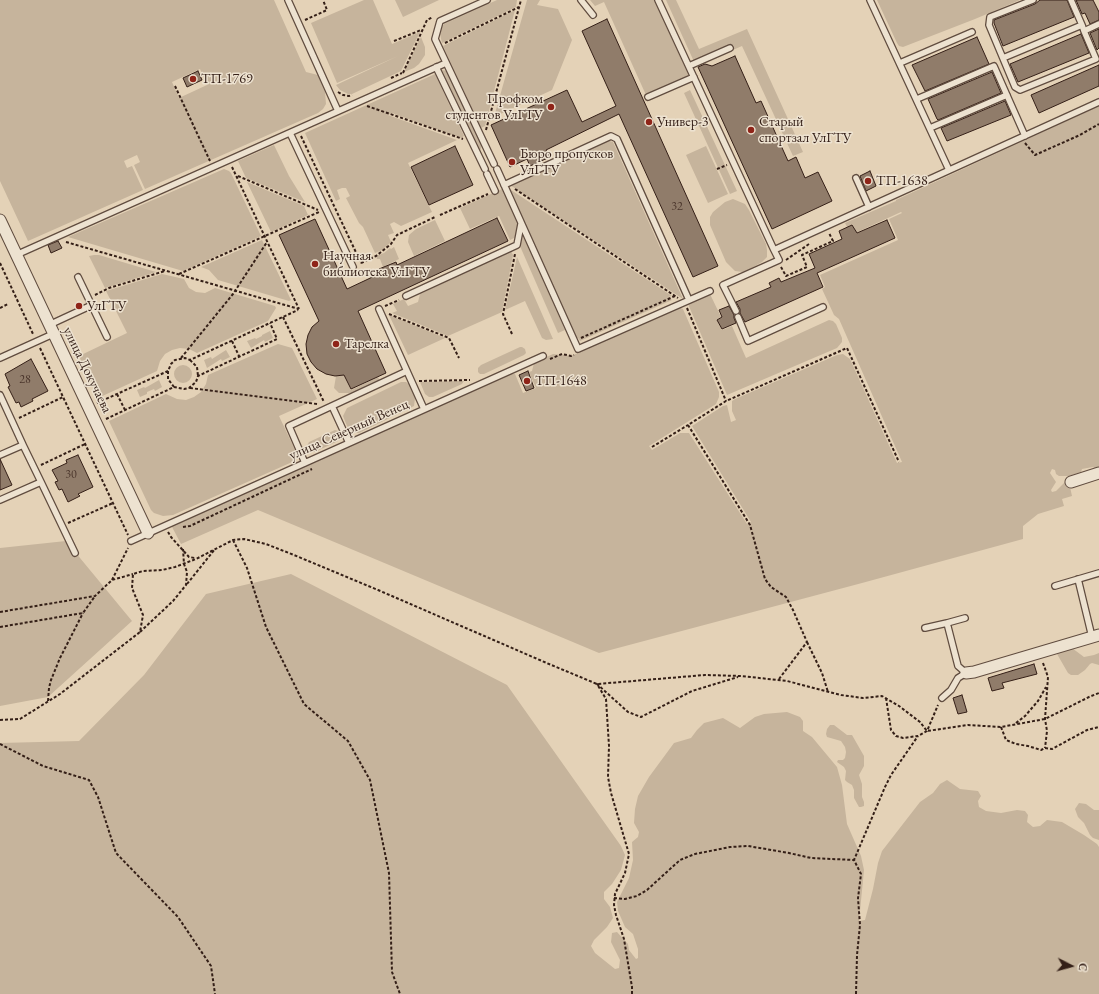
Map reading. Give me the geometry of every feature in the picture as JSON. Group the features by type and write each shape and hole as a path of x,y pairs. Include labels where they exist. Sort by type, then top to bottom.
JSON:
{"street":[{"name":"улица Докучаева","path":"0,220 148,533"},
{"path":"1071,482 1099,473"},
{"path":"966,673 974,672 1096,636"}],"lane":[{"path":"288,0 338,111"},
{"path":"487,0 440,21 436,39 496,167 578,349 710,291"},
{"path":"581,0 593,15"},
{"path":"658,0 779,260 723,285 748,340 823,307"},
{"path":"870,0 949,170"},
{"path":"1033,0 990,17 989,25 1015,87 1020,90 1096,59 1071,0"},
{"path":"1003,58 1083,28 1099,24"},
{"path":"900,63 972,32"},
{"path":"689,66 730,48"},
{"path":"16,255 446,63"},
{"path":"917,99 994,66 1023,137"},
{"path":"436,67 495,191"},
{"path":"648,97 694,76"},
{"path":"930,128 1007,95"},
{"path":"774,250 1099,102"},
{"path":"290,133 353,267"},
{"path":"504,185 611,136 617,139 687,301"},
{"path":"856,178 869,207"},
{"path":"406,296 517,245 521,224"},
{"path":"78,277 107,337"},
{"path":"0,358 37,341 51,330 92,305"},
{"path":"379,309 424,409"},
{"name":"улица Северный Венец","path":"131,541 543,356"},
{"path":"305,463 288,426 407,371"},
{"path":"0,395 76,553"},
{"path":"328,407 349,443"},
{"path":"0,455 23,444"},
{"path":"0,500 41,482"},
{"path":"1055,586 1099,573"},
{"path":"1078,579 1096,636"},
{"path":"925,628 965,618"},
{"path":"942,698 951,690 958,678 966,673 958,666 947,622"}],"path":[{"path":"308,27 305,20 327,10 323,0"},
{"path":"483,141 521,0"},
{"path":"439,46 519,7"},
{"path":"394,41 422,29"},
{"path":"388,79 402,72"},
{"path":"175,86 212,167"},
{"path":"336,89 344,95 354,95 357,103 472,142"},
{"path":"1023,137 1035,155 1080,135 1099,124"},
{"path":"300,133 361,263"},
{"path":"229,160 299,309"},
{"path":"179,274 320,211 236,176"},
{"path":"504,185 510,186 675,296 574,341"},
{"path":"440,214 495,191"},
{"path":"353,267 376,256 392,244 397,235 435,217"},
{"path":"779,260 786,276 807,267 802,255 832,241 826,226"},
{"path":"58,236 60,240 299,309"},
{"path":"174,387 168,379 168,371 171,364 180,358 235,290 267,242"},
{"path":"512,334 503,314 517,245"},
{"path":"0,263 112,503 132,542 112,580 95,596 83,613 60,658 51,680 48,701"},
{"path":"88,298 109,288 166,271"},
{"path":"379,309 406,296"},
{"path":"687,301 726,401"},
{"path":"0,308 8,304"},
{"path":"190,360 299,309"},
{"path":"379,309 449,338 459,358"},
{"path":"283,317 328,407"},
{"path":"198,376 277,339 270,323"},
{"path":"232,341 239,356"},
{"path":"652,447 726,401 847,348 898,462"},
{"path":"180,358 190,360 197,367 198,376 196,382 189,388"},
{"path":"88,408 168,371"},
{"path":"412,382 470,380"},
{"path":"96,423 174,387 328,407"},
{"path":"118,394 125,410"},
{"path":"12,421 63,397"},
{"path":"688,425 750,525 765,579 771,587 786,597 822,673 828,692"},
{"path":"35,468 85,444"},
{"path":"62,526 112,503"},
{"path":"165,525 171,537 189,557 196,559"},
{"path":"112,580 143,571 162,570 184,564 233,540 244,539 266,544 294,555 597,684 628,712 641,717 692,691 741,676"},
{"path":"233,540 247,568 266,627 304,704 348,741 370,780 389,873 392,972 400,994"},
{"path":"0,720 20,719 66,690 140,632 173,601 216,548"},
{"path":"183,549 186,585"},
{"path":"133,574 132,588 143,615 140,632"},
{"path":"0,612 95,596"},
{"path":"0,627 83,613"},
{"path":"779,680 806,642"},
{"path":"1040,653 1048,677 1045,719 1047,731 1045,748"},
{"path":"597,684 698,675 741,676 779,680 841,695 863,698 877,696 886,698 920,722 927,731"},
{"path":"597,684 606,699 609,746 608,777 629,854 626,873 615,894 614,905 624,939 632,994"},
{"path":"1016,724 1038,701 1047,686"},
{"path":"886,698 891,730 896,736 903,738 918,736 927,731 968,725 1001,727 1045,719 1099,693"},
{"path":"927,731 942,698"},
{"path":"1001,727 1006,740 1041,750 1045,748 1052,749 1087,730 1099,727"},
{"path":"856,994 857,955 860,925 858,898 861,874 854,860 891,775 918,736"},
{"path":"0,744 43,766 89,780 98,797 116,853 178,917 211,966 215,994"},
{"path":"614,898 637,896 647,890 680,860 695,854 730,848 748,846 811,858 854,860"}],"shaded area":[{"path":"0,0 274,0 306,72 318,75 325,92 326,104 318,113 145,189 134,165 140,162 137,155 124,161 127,168 132,166 143,190 28,241 0,181","holes":["200,69 207,85 179,98 172,82"]},
{"path":"364,0 373,0 392,44 420,32 401,71 352,94 348,94 340,90 336,85 398,56 337,83 311,23"},
{"path":"395,0 439,0 403,17"},
{"path":"497,0 517,0 516,7 442,43 440,34 441,28 444,24"},
{"path":"527,0 540,0 537,5 558,9 572,40 552,90 494,117"},
{"path":"590,0 654,0 689,76 646,95 604,2 595,6"},
{"path":"666,0 676,0 699,49 747,29 803,152 793,156 742,46 696,66"},
{"path":"877,0 1020,0 903,47 899,46 897,43"},
{"path":"515,10 485,126 481,128 443,46"},
{"path":"421,37 425,47 425,55 419,64 404,72"},
{"path":"442,70 447,71 482,145 480,151"},
{"path":"435,74 464,136 461,138 392,113 388,115 457,140 408,163 432,212 401,226 394,222 390,224 394,233 388,235 391,242 382,250 375,253 363,227 359,223 346,198 350,196 346,188 337,190 340,199 336,201 305,133"},
{"path":"690,90 737,191 730,194 684,93"},
{"path":"1099,106 1099,469 1093,467 1082,469 1081,472 1069,476 1059,476 1056,474 1055,470 1052,469 1050,473 1056,482 1051,490 1052,492 1056,491 1066,481 1070,487 1072,496 1062,499 1064,506 1038,514 1023,526 1023,539 599,653 258,510 181,544 171,525 509,374 515,374 523,393 536,388 529,372 532,371 534,363 553,354 571,356 679,307 683,309 719,392 719,397 716,404 649,446 652,450 680,433 689,433 747,524 751,522 692,426 723,406 727,405 731,422 736,420 732,411 732,401 735,399 837,355 843,354 850,359 897,463 902,462 839,319 834,315 822,289 825,287 820,275 898,240 889,219 902,213 901,212 851,235 845,223 896,201"},
{"path":"607,140 613,142 683,299 510,185"},
{"path":"274,145 289,176 305,202 246,178 238,161"},
{"path":"706,146 728,194 708,203 686,155"},
{"path":"224,169 231,173 261,236 183,271 68,237"},
{"path":"247,182 304,206 308,215 271,232"},
{"path":"508,188 672,296 668,297 672,300 580,341 576,338"},
{"path":"502,189 565,330 558,333 516,237 510,240 499,216 470,229 460,208"},
{"path":"733,199 745,204 749,210 766,244 767,250 767,257 762,262 743,272 735,271 726,262 710,225 710,217 713,212 725,202"},
{"path":"435,220 445,241 414,256 408,242 409,235 416,229"},
{"path":"262,240 291,300 289,301 218,280 209,270 201,267"},
{"path":"394,247 399,259 383,267 380,259 377,259 376,256"},
{"path":"511,251 513,255 502,312 448,336 392,313 397,311 393,304 404,299 408,306 418,302 420,294"},
{"path":"99,255 156,272 105,288 89,256"},
{"path":"517,257 553,339 546,340 542,338 525,301 505,310"},
{"path":"162,274 184,279 189,288 196,292 205,293 215,288 275,306 276,308 268,321 197,353 189,349 180,348 172,350 165,354 160,361 157,371 98,398 79,356 127,333 106,291"},
{"path":"710,294 721,317 717,320 722,330 732,326 746,358 829,320 836,324 842,338 842,342 837,348 727,395 688,304"},
{"path":"389,315 445,338 408,355"},
{"path":"270,331 273,338 265,342 264,340 251,348 247,341 256,339"},
{"path":"278,344 292,348 317,399 279,416 296,452 295,459 290,463 173,515 163,516 154,513 151,510 109,421 166,394 177,399 186,400 194,397 201,392 206,384 208,375"},
{"path":"520,347 525,349 526,353 524,355 484,374 480,374 478,372 478,368 481,365"},
{"path":"226,350 230,357 222,361 221,359 207,368 204,360 211,357 212,359"},
{"path":"183,365 187,366 191,370 191,378 187,382 183,383 179,382 175,378 174,374 175,370 179,366"},
{"path":"344,375 351,390 378,377 380,381 355,393 339,393 334,388 336,376"},
{"path":"159,380 162,387 155,391 154,389 147,392 147,394 140,397 137,390 144,387 145,388"},
{"path":"464,381 462,384 433,397 429,397 425,394 420,382"},
{"path":"401,382 406,382 409,384 415,398 414,406 359,433 349,431 343,416 347,408"},
{"path":"335,430 341,435 338,441 315,452 310,452 307,449 309,442"},
{"path":"66,541 132,621 48,697 0,706 0,548"},
{"path":"291,574 507,685 621,846 625,855 621,870 612,884 604,892 604,899 610,907 613,918 607,927 594,940 591,946 595,953 615,969 619,968 620,960 611,942 612,933 617,932 628,944 629,950 636,959 638,958 638,949 633,934 625,927 618,911 617,902 629,878 633,860 632,842 638,837 639,832 634,823 638,796 649,777 674,743 691,738 704,723 723,718 740,728 755,717 764,714 787,712 800,717 803,721 803,731 812,737 837,767 842,785 847,824 861,856 864,870 859,921 865,920 882,851 920,802 933,793 940,784 947,780 960,789 978,791 981,796 978,801 979,807 986,811 1001,813 1017,810 1025,811 1028,815 1027,822 1033,827 1040,826 1047,820 1062,822 1097,844 1099,847 1099,994 0,994 0,743 79,741 144,675 206,594"},
{"path":"1072,648 1084,657 1099,653 1099,665 1092,663 1078,675 1071,675 1068,673 1057,654 1058,652"},
{"path":"830,725 834,725 847,735 852,735 864,756 864,766 859,775 862,784 864,806 859,807 854,798 854,790 852,785 845,780 846,771 844,767 837,762 838,760 843,760 845,758 846,752 841,741 827,737 827,729"},
{"path":"1079,803 1086,804 1094,810 1099,810 1099,840 1090,835 1084,823 1078,817 1075,809"}],"building":[{"path":"1040,0 1067,0 1074,17 1003,46 994,20 1035,4"},
{"path":"1076,0 1093,0 1099,12 1099,20 1090,24 1085,13 1082,14"},
{"path":"607,19 718,266 693,277 619,114 546,150 550,157 530,166 527,159 510,167 491,125 567,90 582,122 616,106 582,31"},
{"path":"1099,29 1099,48 1097,50 1090,33"},
{"path":"1081,34 1089,53 1018,82 1010,64"},
{"path":"977,37 989,64 925,91 912,65"},
{"name":"Старый спортзал УлГТУ","path":"735,56 756,103 761,101 788,161 796,157 805,178 818,172 832,201 772,229 698,67 705,64 712,66"},
{"path":"1099,65 1099,86 1039,113 1031,95"},
{"name":"ТП-1769","path":"198,71 202,80 187,87 183,78"},
{"path":"992,72 1001,93 938,120 937,119 928,99"},
{"path":"1005,101 1011,115 947,141 941,128"},
{"path":"455,146 473,185 429,205 411,167"},
{"name":"ТП-1638","path":"870,171 876,186 866,191 860,176"},
{"path":"497,218 508,241 358,311 386,373 351,389 344,375 335,376 326,374 317,369 311,362 307,354 306,344 312,327 319,321 279,235 315,219 347,289 381,273 379,269 396,262 397,265"},
{"path":"887,220 895,238 817,273 823,287 745,322 736,302 771,287 769,283 779,278 781,282 815,268 809,254 842,239 839,231 852,225 857,233"},
{"path":"58,241 62,248 51,253 48,245"},
{"path":"729,306 736,323 722,329 717,320 722,317 719,310"},
{"path":"31,359 48,391 32,399 33,401 21,407 19,402 16,403 8,387 10,386 5,374"},
{"name":"ТП-1648","path":"528,371 534,388 526,391 519,375"},
{"path":"78,455 93,487 78,494 80,496 68,502 62,489 59,490 55,482 58,481 52,470 67,463 66,460"},
{"path":"0,459 12,485 0,490"},
{"path":"1034,664 1037,674 1002,683 1004,688 992,691 988,678"},
{"path":"962,695 967,712 958,714 953,698"}],"place":[{"name":"ТП-1769","path":"193,79"},
{"name":"Профком студентов УлГТУ","path":"551,107"},
{"name":"Универ-3","path":"649,122"},
{"name":"Старый спортзал УлГТУ","path":"751,130"},
{"name":"Бюро пропусков УлГТУ","path":"512,162"},
{"name":"ТП-1638","path":"868,181"},
{"name":"Научная библиотека УлГТУ","path":"315,264"},
{"name":"УлГТУ","path":"79,306"},
{"name":"Тарелка","path":"336,344"},
{"name":"ТП-1648","path":"527,381"}]}
